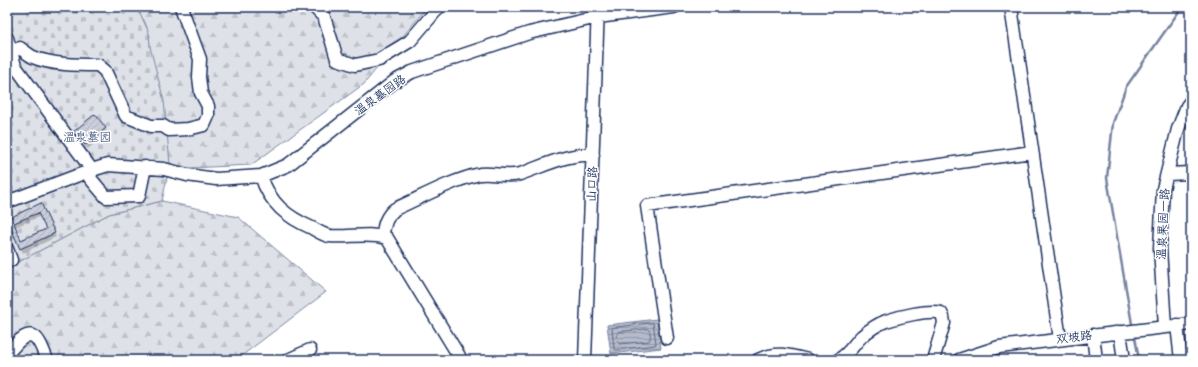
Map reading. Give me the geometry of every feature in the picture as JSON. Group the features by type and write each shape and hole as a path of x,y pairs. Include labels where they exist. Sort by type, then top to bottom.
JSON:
{"street":[{"path":"9,53 20,48 33,57 50,62 85,65 98,64 105,71 126,116 150,126 163,126 169,130 193,128 204,125 208,116 208,106 201,93 199,77 200,59 181,7"},
{"path":"314,7 324,16 336,59 355,65 379,60 410,41 439,7"},
{"name":"温泉墓园路","path":"7,202 108,165 164,169 187,175 216,179 261,176 288,166 395,81 412,72 598,12 674,7"},
{"path":"1011,7 1060,339"},
{"name":"山口路","path":"585,360 598,12"},
{"path":"7,38 9,53 15,66 92,170 90,178 106,197 139,196 146,167"},
{"name":"温泉果园一路","path":"1182,360 1171,326 1160,248 1162,196 1178,129 1187,106 1191,101"},
{"path":"667,338 647,206 1032,152"},
{"path":"383,237 383,229 388,214 395,209 468,177 484,174 507,176 518,175 558,160 580,154 593,154"},
{"path":"1167,174 1191,173"},
{"path":"261,176 265,187 280,209 295,220 328,236 370,235 387,238 460,360"},
{"path":"7,249 11,260 7,262"},
{"path":"843,359 862,336 885,321 935,311 941,313 944,323 933,360"},
{"name":"双坡路","path":"959,360 999,347 1191,324"},
{"path":"1120,332 1124,360"},
{"path":"7,354 16,344 29,334 38,339 47,360"},
{"path":"1093,335 1096,360"},
{"path":"288,360 310,350"},
{"path":"758,360 768,355 778,354 808,360"}],"green space":[{"name":"温泉墓园","path":"7,7 132,7 140,13 149,33 150,47 164,101 170,164 162,201 109,214 7,268"},
{"path":"132,7 427,7 364,84 251,165 169,169 148,30 144,20"},
{"path":"162,201 238,217 326,292 236,360 7,360 7,268 109,214"}],"water":[{"path":"657,319 661,348 611,354 607,325"}],"building":[{"path":"95,114 106,128 85,145 73,132"},
{"path":"41,203 55,233 20,249 7,219","holes":["38,213 46,229 21,240 14,223"]}],"waterway":[{"path":"1132,324 1107,178 1113,123 1126,87 1182,7"},
{"path":"1135,337 1139,360"}]}
